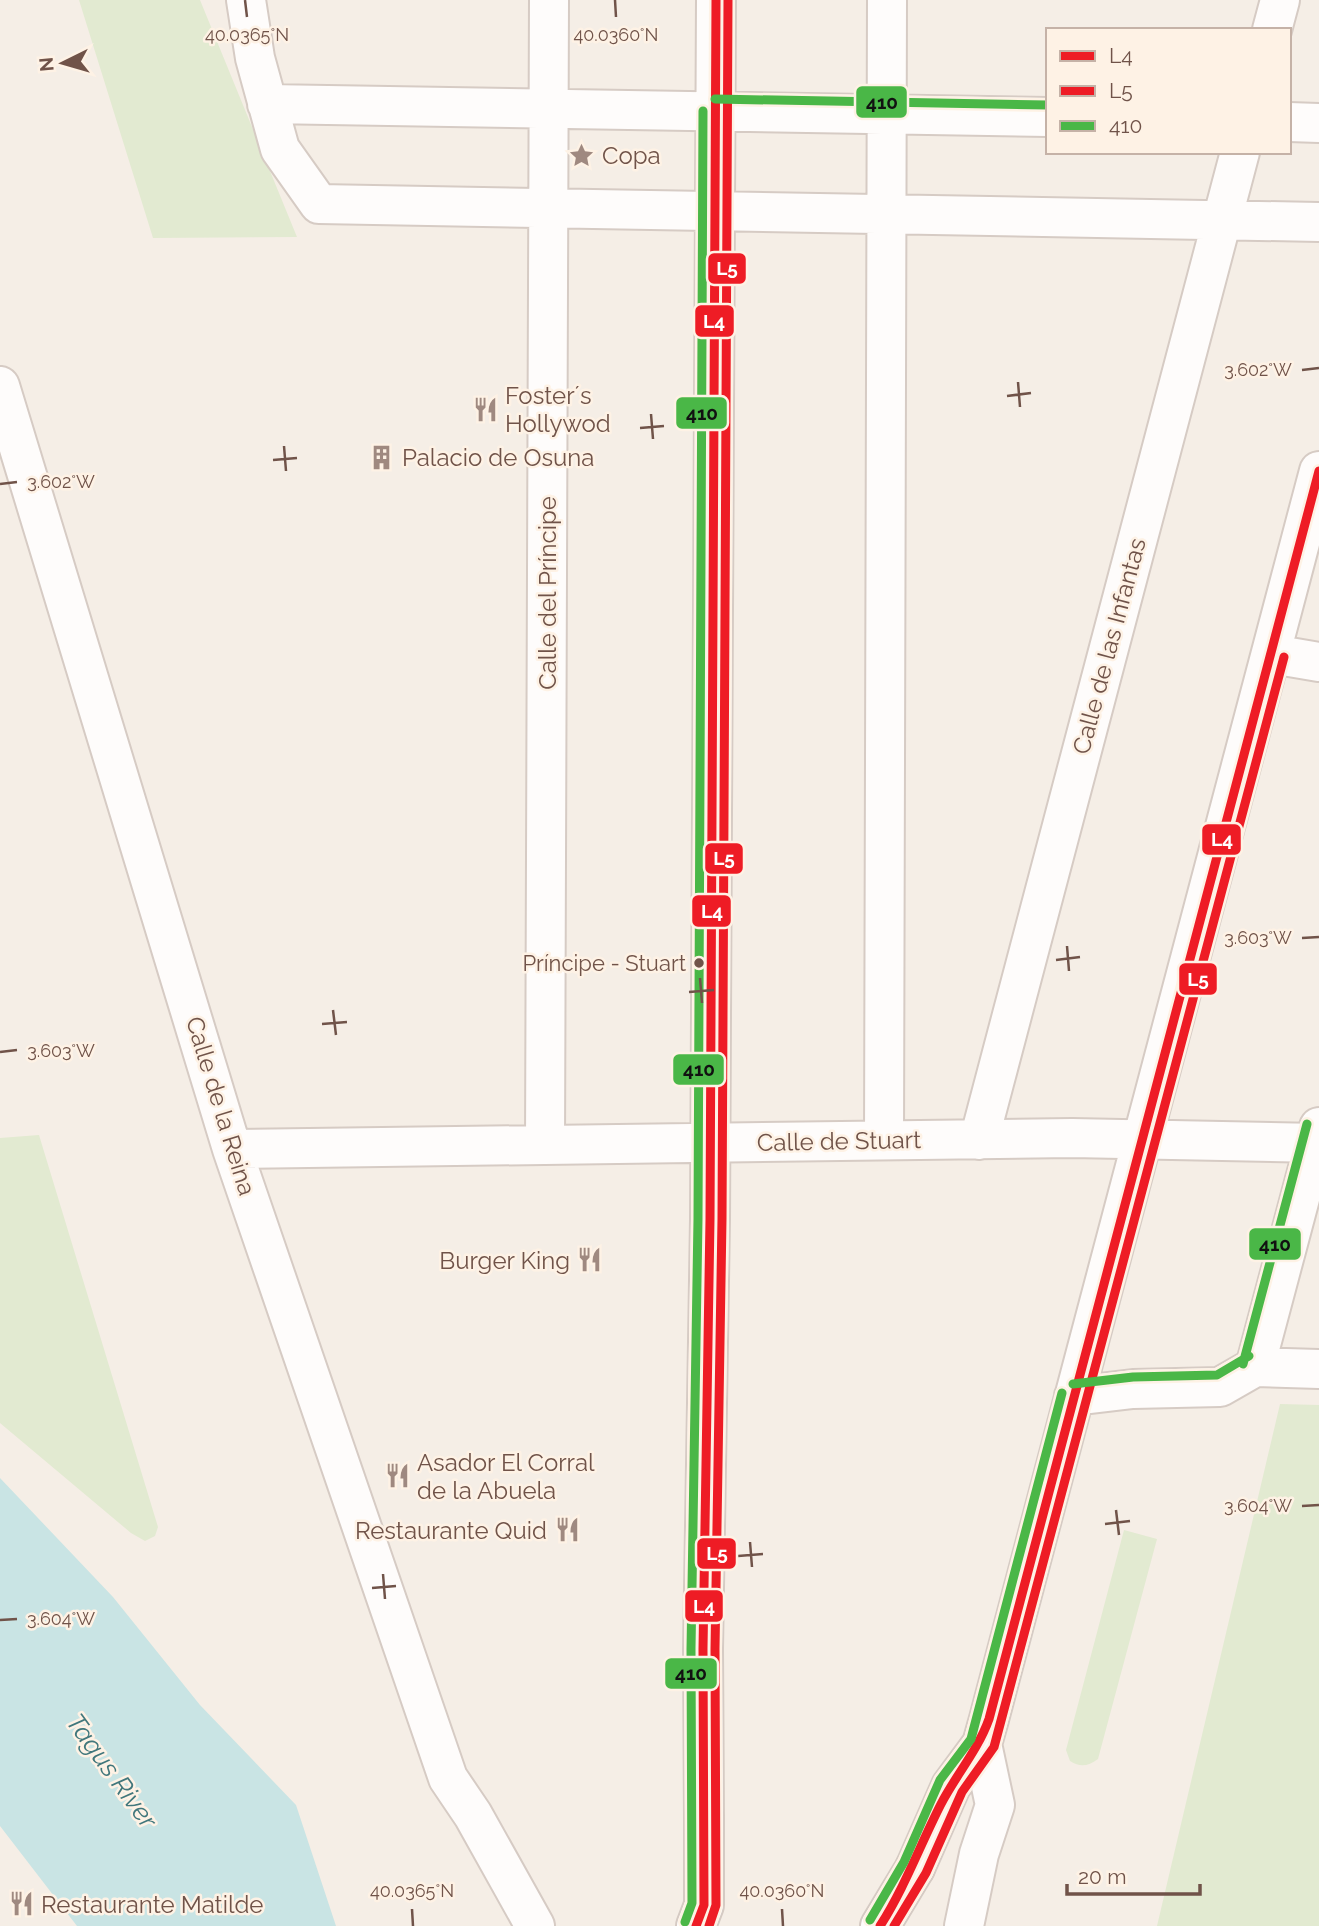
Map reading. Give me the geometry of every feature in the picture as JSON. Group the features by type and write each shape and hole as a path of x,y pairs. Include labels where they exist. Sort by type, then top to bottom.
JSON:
{"street":[{"path":"246,0 255,58 280,149 319,204 1319,222"},
{"name":"Calle del Príncipe","path":"545,1144 550,0"},
{"path":"703,1919 716,0"},
{"path":"884,1140 887,0"},
{"path":"1273,28 1280,0"},
{"path":"267,104 1046,117"},
{"path":"1291,122 1319,123"},
{"name":"Calle de las Infantas","path":"979,1140 1239,154"},
{"name":"Calle de la Reina","path":"0,386 232,1149 448,1778 473,1815 535,1926"},
{"path":"880,1926 915,1868 951,1786 985,1731 1319,471"},
{"path":"1272,654 1319,662"},
{"path":"1255,1367 1317,1138"},
{"name":"Calle de Stuart","path":"232,1149 884,1140 1317,1138"},
{"path":"1074,1396 1133,1389 1220,1387 1255,1367 1319,1369"},
{"path":"964,1926 979,1854 995,1805 985,1731"}],"green space":[{"path":"79,0 200,0 297,237 153,238"},
{"path":"39,1135 158,1527 155,1536 145,1541 131,1533 0,1423 0,1138"},
{"path":"1280,1404 1319,1405 1319,1926 1157,1926"},
{"path":"1124,1530 1157,1539 1098,1759 1088,1765 1081,1765 1070,1761 1066,1750"}],"water":[{"name":"Tagus River","path":"0,1478 113,1597 200,1705 296,1805 336,1926 77,1926 0,1826"}],"transit line":[{"name":"L4","path":"696,1926 704,1905 703,1649 710,1219 716,0"},
{"name":"L5","path":"709,1926 716,1905 715,1649 722,1219 728,0"},
{"name":"410","path":"715,99 1046,105"},
{"name":"410","path":"685,1922 692,1903 691,1649 698,1219 703,111"},
{"name":"L4","path":"880,1926 905,1881 941,1804 979,1741 989,1719 1319,471"},
{"name":"L5","path":"894,1926 926,1873 962,1792 994,1747 1284,657"},
{"name":"410","path":"1243,1364 1307,1124"},
{"name":"410","path":"1073,1384 1133,1377 1217,1375 1249,1356"},
{"name":"410","path":"870,1920 904,1862 940,1780 971,1739 1062,1393"}],"place":[{"name":"Copa","path":"582,155"},
{"name":"Foster´s Hollywod","path":"485,409"},
{"name":"Palacio de Osuna","path":"382,457"},
{"name":"Príncipe - Stuart","path":"699,963"},
{"name":"Burger King","path":"590,1260"},
{"name":"Asador El Corral de la Abuela","path":"397,1476"},
{"name":"Restaurante Quid","path":"567,1530"},
{"name":"Restaurante Matilde","path":"21,1904"}]}
